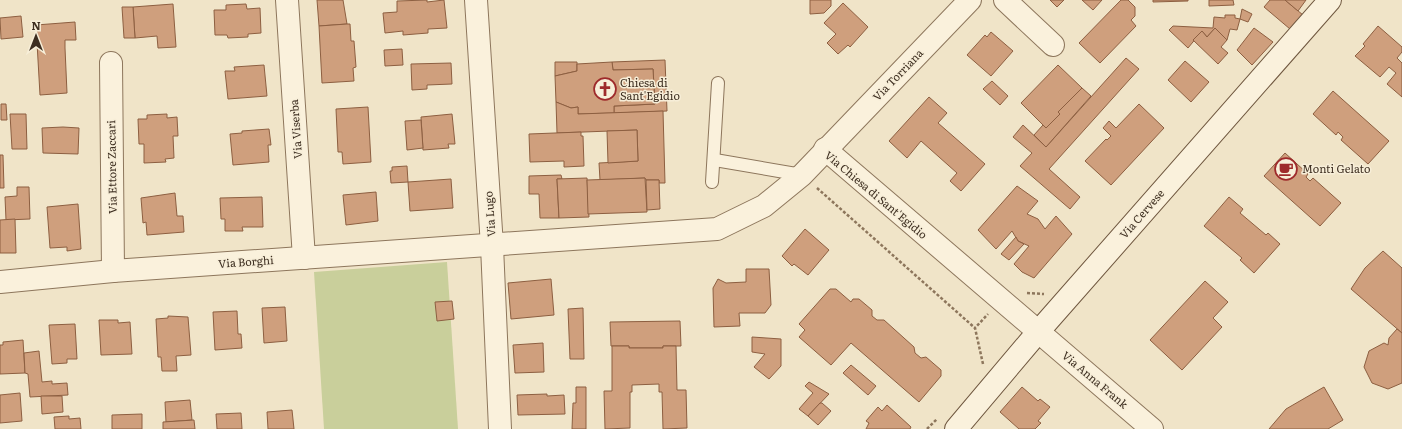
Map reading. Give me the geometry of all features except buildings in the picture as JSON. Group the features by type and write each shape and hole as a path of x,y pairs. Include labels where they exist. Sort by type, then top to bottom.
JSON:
{"street":[{"name":"Via Viserba","path":"287,0 304,258"},
{"name":"Via Lugo","path":"476,0 492,246 500,429"},
{"name":"Via Torriana","path":"824,149 970,0"},
{"path":"1005,0 1053,45"},
{"name":"Via Cervese","path":"956,429 1038,332 1330,0"},
{"name":"Via Ettore Zaccari","path":"111,63 113,271"},
{"name":"Via Chiesa di Sant'Egidio","path":"492,246 717,229 764,206 802,175 824,149 1038,332"},
{"name":"Via Borghi","path":"0,282 113,271 492,246"},
{"name":"Via Anna Frank","path":"1038,332 1152,429"}],"lane":[{"path":"712,182 715,160 718,83"},
{"path":"715,160 802,175"}],"path":[{"path":"802,175 975,328"}],"green space":[{"path":"447,262 458,429 324,429 314,272"}],"place":[{"name":"Chiesa di Sant'Egidio","path":"605,89"},
{"name":"Monti Gelato","path":"1286,169"}]}
